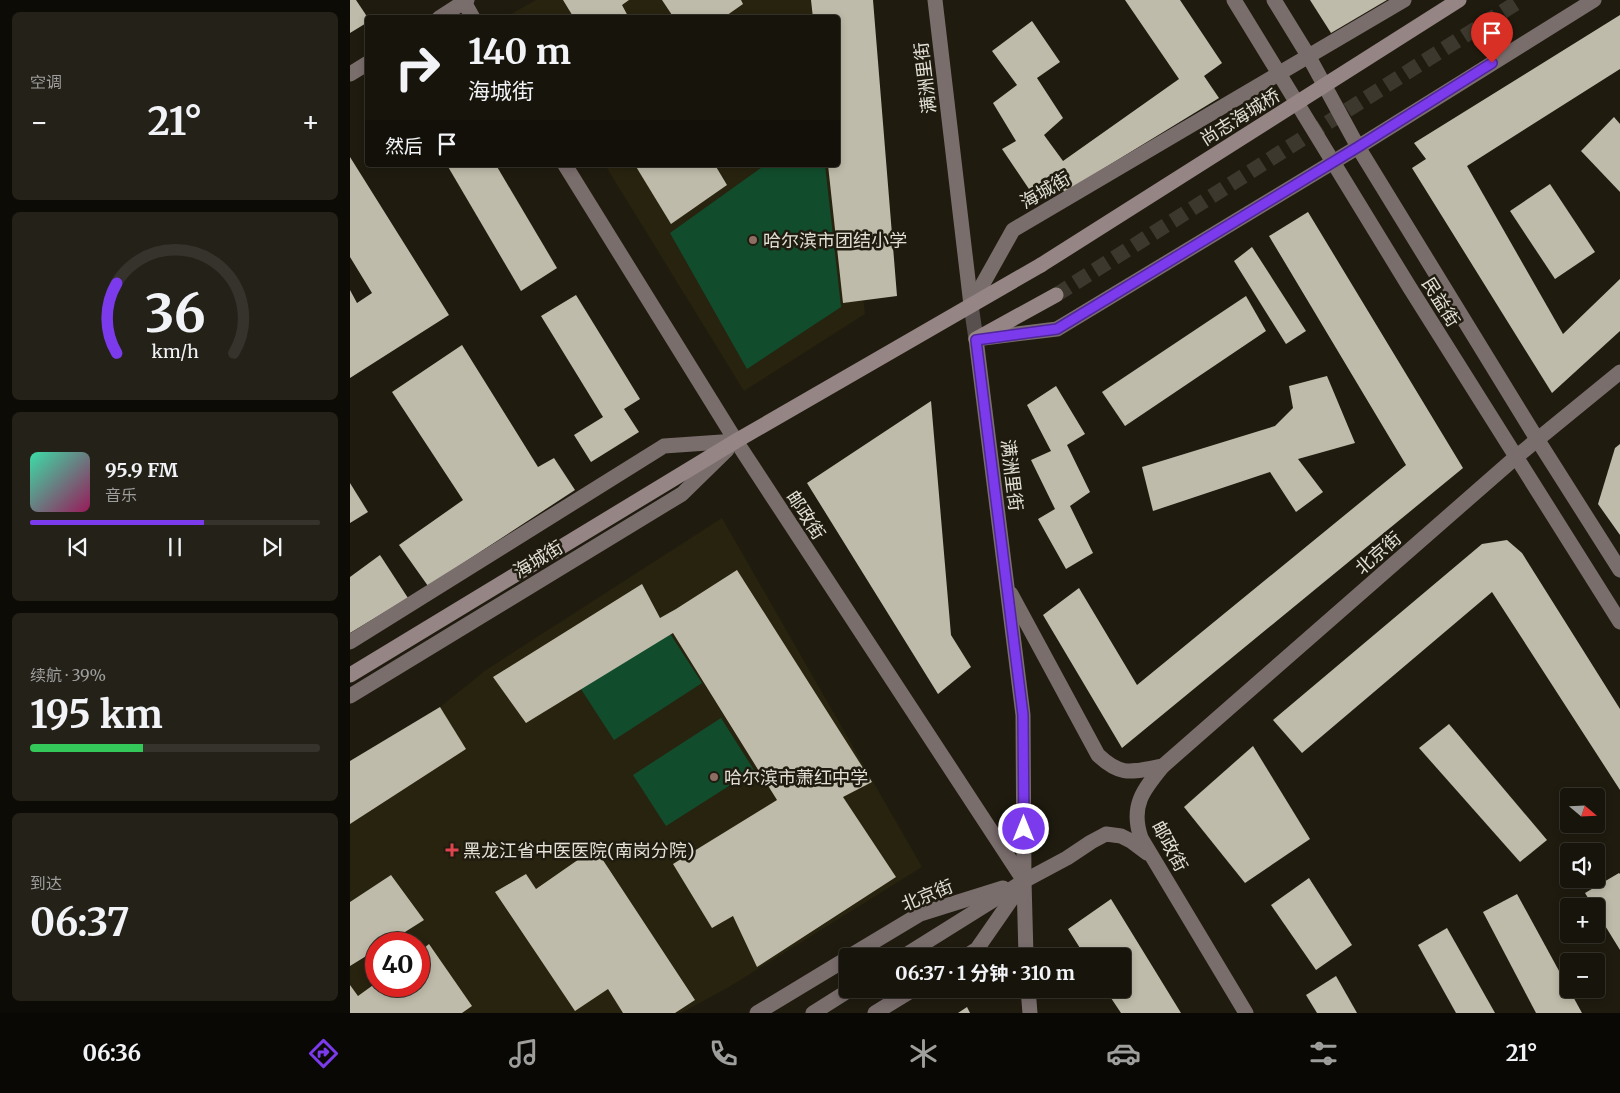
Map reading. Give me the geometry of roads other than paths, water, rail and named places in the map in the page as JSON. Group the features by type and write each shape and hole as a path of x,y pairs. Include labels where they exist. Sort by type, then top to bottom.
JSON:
{"main road":[{"name":"满洲里街","path":"935,0 971,305"},
{"name":"民益街","path":"1234,0 1620,622"},
{"name":"民益街","path":"1274,0 1309,57 1358,147 1537,439 1620,570"},
{"name":"海城街","path":"350,674 736,441 971,305 1013,230 1404,0"},
{"name":"尚志海城桥","path":"971,305 1041,265 1459,0"},
{"path":"976,340 1057,329 1358,147 1594,0"},
{"path":"443,15 464,1 471,15"},
{"path":"350,74 365,65"},
{"name":"邮政街","path":"566,167 736,441 1024,881"},
{"path":"976,340 1056,295"},
{"name":"满洲里街","path":"976,340 1023,715 1026,948"},
{"name":"北京街","path":"1163,766 1516,457 1620,372"},
{"name":"海城街","path":"350,642 664,446 736,441"},
{"name":"海城街","path":"350,696 682,494 736,441"},
{"path":"1007,587 1098,755 1105,762 1120,771 1128,772 1163,766"},
{"name":"邮政街","path":"1163,766 1142,793 1138,805 1136,816 1140,838 1246,1013"},
{"path":"978,948 1024,881 1106,834 1121,836 1131,841 1150,856"},
{"name":"北京街","path":"917,948 1024,881"},
{"name":"北京街","path":"864,948 920,914 1024,881"},
{"name":"北京街","path":"757,1013 839,963"},
{"path":"813,1013 839,997"},
{"path":"875,1013 899,998"},
{"path":"1029,998 1030,1013"}],"street":[{"name":"满洲里街","path":"971,305 976,340"}],"tunnel":[{"path":"1056,295 1521,0"}],"place":[{"name":"哈尔滨市团结小学","path":"753,240"},
{"name":"哈尔滨市萧红中学","path":"714,777"},
{"name":"黑龙江省中医医院(南岗分院)","path":"452,850"}]}
